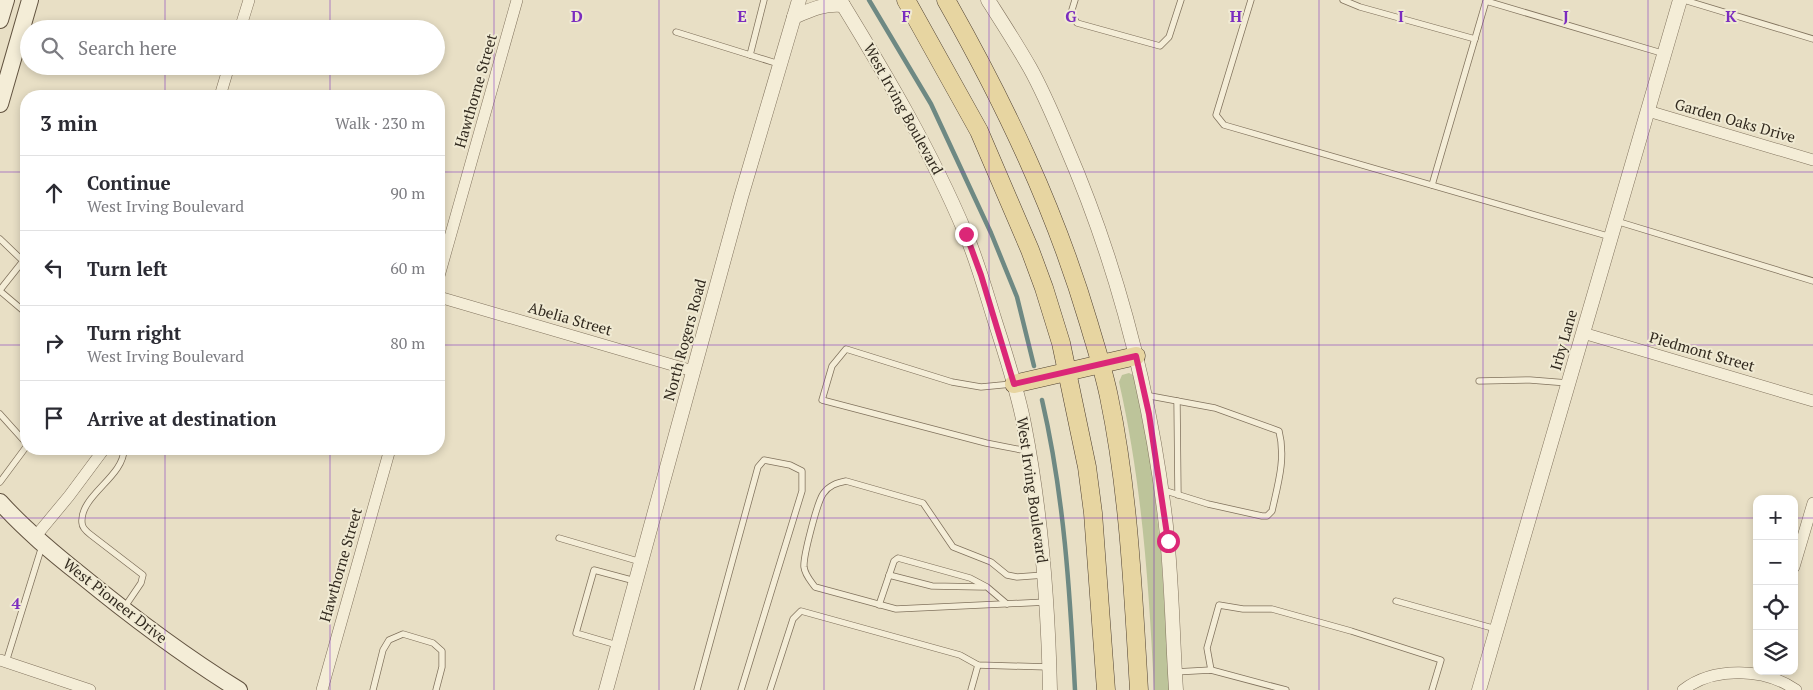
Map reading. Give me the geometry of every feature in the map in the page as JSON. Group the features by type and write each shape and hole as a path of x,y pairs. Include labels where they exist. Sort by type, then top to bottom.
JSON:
{"main road":[{"path":"0,20 6,0"},
{"path":"24,20 30,0"},
{"path":"906,0 979,131 1011,203 1044,288 1068,372 1094,513 1106,690"},
{"path":"946,0 983,65 1040,186 1077,285 1100,364 1109,397 1127,515 1139,690"},
{"path":"1,98 20,34"},
{"path":"1014,384 1136,356"},
{"name":"West Pioneer Drive","path":"0,502 39,540 122,610 217,677 239,690"}],"street":[{"path":"243,20 249,0"},
{"name":"Hawthorne Street","path":"445,255 517,0"},
{"name":"North Rogers Road","path":"606,690 741,197 799,0"},
{"path":"988,0 1030,69 1084,189 1104,240 1131,334 1145,395 1161,490 1170,572 1176,690"},
{"name":"Irby Lane","path":"1479,690 1682,0"},
{"path":"794,17 815,8 842,2"},
{"name":"West Irving Boulevard","path":"842,2 928,151 948,193 981,275 1014,384 1024,422 1039,520 1046,602 1050,690"},
{"path":"222,90 226,75"},
{"name":"Garden Oaks Drive","path":"1648,111 1813,160"},
{"name":"Abelia Street","path":"445,299 693,371"},
{"name":"Piedmont Street","path":"1583,333 1813,401"},
{"path":"39,540 100,455"},
{"name":"Hawthorne Street","path":"322,690 388,455"},
{"path":"1798,554 1813,503"},
{"path":"3,661 90,690"},
{"path":"1683,690 1716,676 1746,673 1785,677 1796,690"}],"lane":[{"path":"750,55 764,0"},
{"path":"1076,0 1071,13 1077,23 1160,46 1170,37 1181,0"},
{"path":"1251,0 1216,115 1224,125 1611,237"},
{"path":"1343,0 1360,7 1475,39"},
{"path":"1682,0 1813,40"},
{"path":"1432,185 1486,1 1665,54"},
{"path":"676,32 780,64"},
{"path":"1616,221 1813,281"},
{"path":"0,239 20,258"},
{"path":"20,265 0,291 20,308"},
{"path":"1014,384 981,387 952,382 846,349 832,366 822,400 986,443 1029,451"},
{"path":"1479,381 1530,380 1568,383"},
{"path":"1145,395 1215,408 1279,431 1282,445 1281,467 1272,511 1268,516 1208,504 1161,490"},
{"path":"1177,401 1178,494"},
{"path":"0,414 20,436"},
{"path":"0,482 20,455"},
{"path":"122,610 140,583 143,575 91,535 84,529 82,523 84,511 90,500 124,458 124,455"},
{"path":"696,690 758,467 764,460 790,466 802,472 802,491 741,690"},
{"path":"1044,575 1007,575 991,562 953,547 923,503 846,481 834,483 823,493 816,510 803,565 806,577 815,587 896,610 1046,602"},
{"path":"559,538 641,562"},
{"path":"3,661 39,540"},
{"path":"879,605 894,561 898,558 970,578 987,588 1007,604"},
{"path":"618,645 576,633 594,570 636,581"},
{"path":"889,575 932,586 987,588"},
{"path":"1396,601 1496,629"},
{"path":"1211,670 1207,648 1219,605 1243,609 1272,609 1351,631 1441,660 1432,690"},
{"path":"770,690 793,619 801,612 960,655 978,665 1049,667"},
{"path":"373,690 383,650 389,640 402,634 433,642 442,652 442,667 436,690"},
{"path":"971,690 978,665"},
{"path":"1175,672 1211,670 1286,690"}],"green space":[{"path":"1129,373 1135,376 1152,468 1161,553 1170,690 1154,690 1150,612 1139,496 1119,382 1122,375"}],"waterway":[{"path":"869,0 931,104 991,233 1017,297 1034,366"},
{"path":"1042,400 1050,436 1061,508 1071,617 1075,690"}],"route":[{"path":"966,234 981,275 1014,384 1136,356 1149,414 1168,541"}]}
